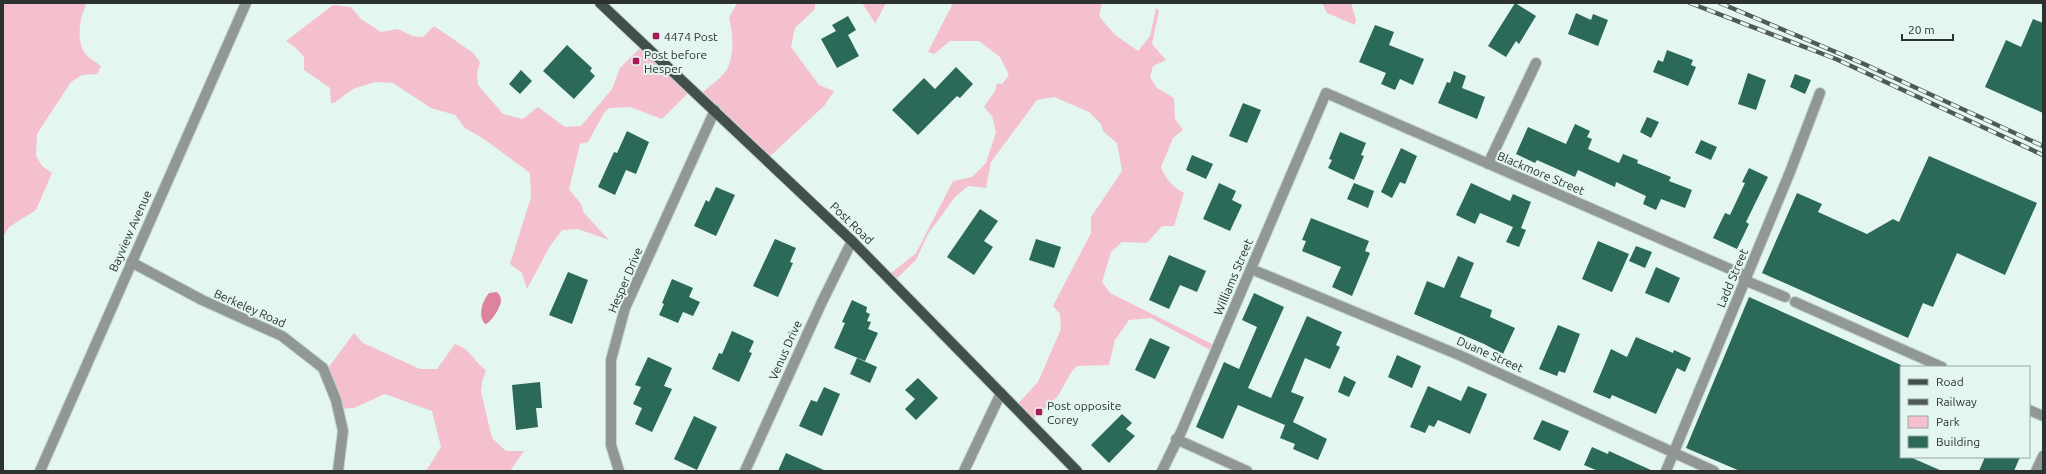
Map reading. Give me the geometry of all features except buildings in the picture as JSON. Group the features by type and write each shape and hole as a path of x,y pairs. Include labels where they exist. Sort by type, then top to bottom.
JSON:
{"main road":[{"name":"Post Road","path":"600,3 852,241 1077,471"}],"street":[{"name":"Bayview Avenue","path":"40,471 246,3"},
{"path":"1488,164 1536,63"},
{"name":"Blackmore Street","path":"1326,93 1785,297"},
{"name":"Williams Street","path":"1162,471 1176,439 1182,430 1326,93"},
{"name":"Ladd Street","path":"1666,471 1790,172 1820,93"},
{"name":"Hesper Drive","path":"619,471 611,445 611,360 623,315 715,110"},
{"name":"Venus Drive","path":"745,471 821,304 852,241"},
{"name":"Berkeley Road","path":"131,262 202,300 282,336 323,368 336,400 343,431 338,471"},
{"name":"Duane Street","path":"1251,269 1459,355 1714,471"},
{"path":"1795,302 1940,366"},
{"path":"964,471 1001,393"},
{"path":"2030,410 2043,416"},
{"path":"1176,439 1247,471"},
{"path":"2036,471 2043,456"}],"green space":[{"path":"3,3 87,3 82,14 80,40 85,54 101,66 97,74 82,75 71,82 37,134 36,156 42,166 52,173 36,210 9,227 3,237"},
{"path":"737,3 815,3 815,9 795,28 791,47 819,85 834,91 825,105 766,160 700,95 726,71 729,65 732,44 729,18"},
{"path":"862,3 886,3 875,24 875,23"},
{"path":"953,3 1102,3 1099,16 1114,34 1138,51 1150,36 1156,8 1159,11 1152,44 1166,60 1153,66 1150,77 1157,88 1174,98 1175,119 1183,130 1173,138 1161,167 1165,176 1170,182 1184,193 1174,226 1162,226 1147,243 1122,242 1111,252 1102,282 1110,293 1216,346 1212,351 1151,318 1129,320 1115,340 1109,365 1077,366 1072,371 1058,396 1029,423 1014,408 1038,382 1061,329 1060,314 1053,306 1091,233 1091,217 1122,171 1117,143 1103,131 1101,124 1089,112 1054,97 1037,100 991,162 986,188 968,186 955,197 928,234 916,260 893,282 890,274 916,253 953,181 972,177 986,163 996,132 992,116 984,107 995,91 997,83 1002,84 1009,75 1000,57 979,41 950,41 934,54 928,52"},
{"path":"1322,3 1351,3 1356,20 1355,25 1327,13"},
{"path":"333,5 351,7 361,19 381,32 398,29 412,36 423,37 434,26 472,52 480,62 477,73 478,85 503,114 523,119 538,107 565,127 581,126 612,89 620,68 643,45 689,92 662,119 630,107 609,108 604,113 588,142 580,144 569,189 581,204 584,213 609,240 578,229 562,230 550,246 527,289 522,273 510,264 531,197 530,173 484,139 465,128 455,115 431,108 393,83 375,82 353,89 334,103 331,103 330,88 304,70 304,57 296,48 286,41"},
{"path":"354,333 363,343 420,369 437,369 455,344 461,346 469,352 486,370 482,382 481,392 492,438 506,451 524,451 510,471 426,471 441,447 432,411 385,394 354,408 336,409 325,372"}],"shaded area":[{"path":"497,292 500,296 501,303 493,318 485,324 481,316 483,304 489,293"}],"railway":[{"path":"1690,3 1836,59 2043,155"},
{"path":"1720,3 1864,64 2043,146"}],"place":[{"name":"4474 Post","path":"656,36"},
{"name":"Post before Hesper","path":"636,61"},
{"name":"Post opposite Corey","path":"1039,412"}]}
